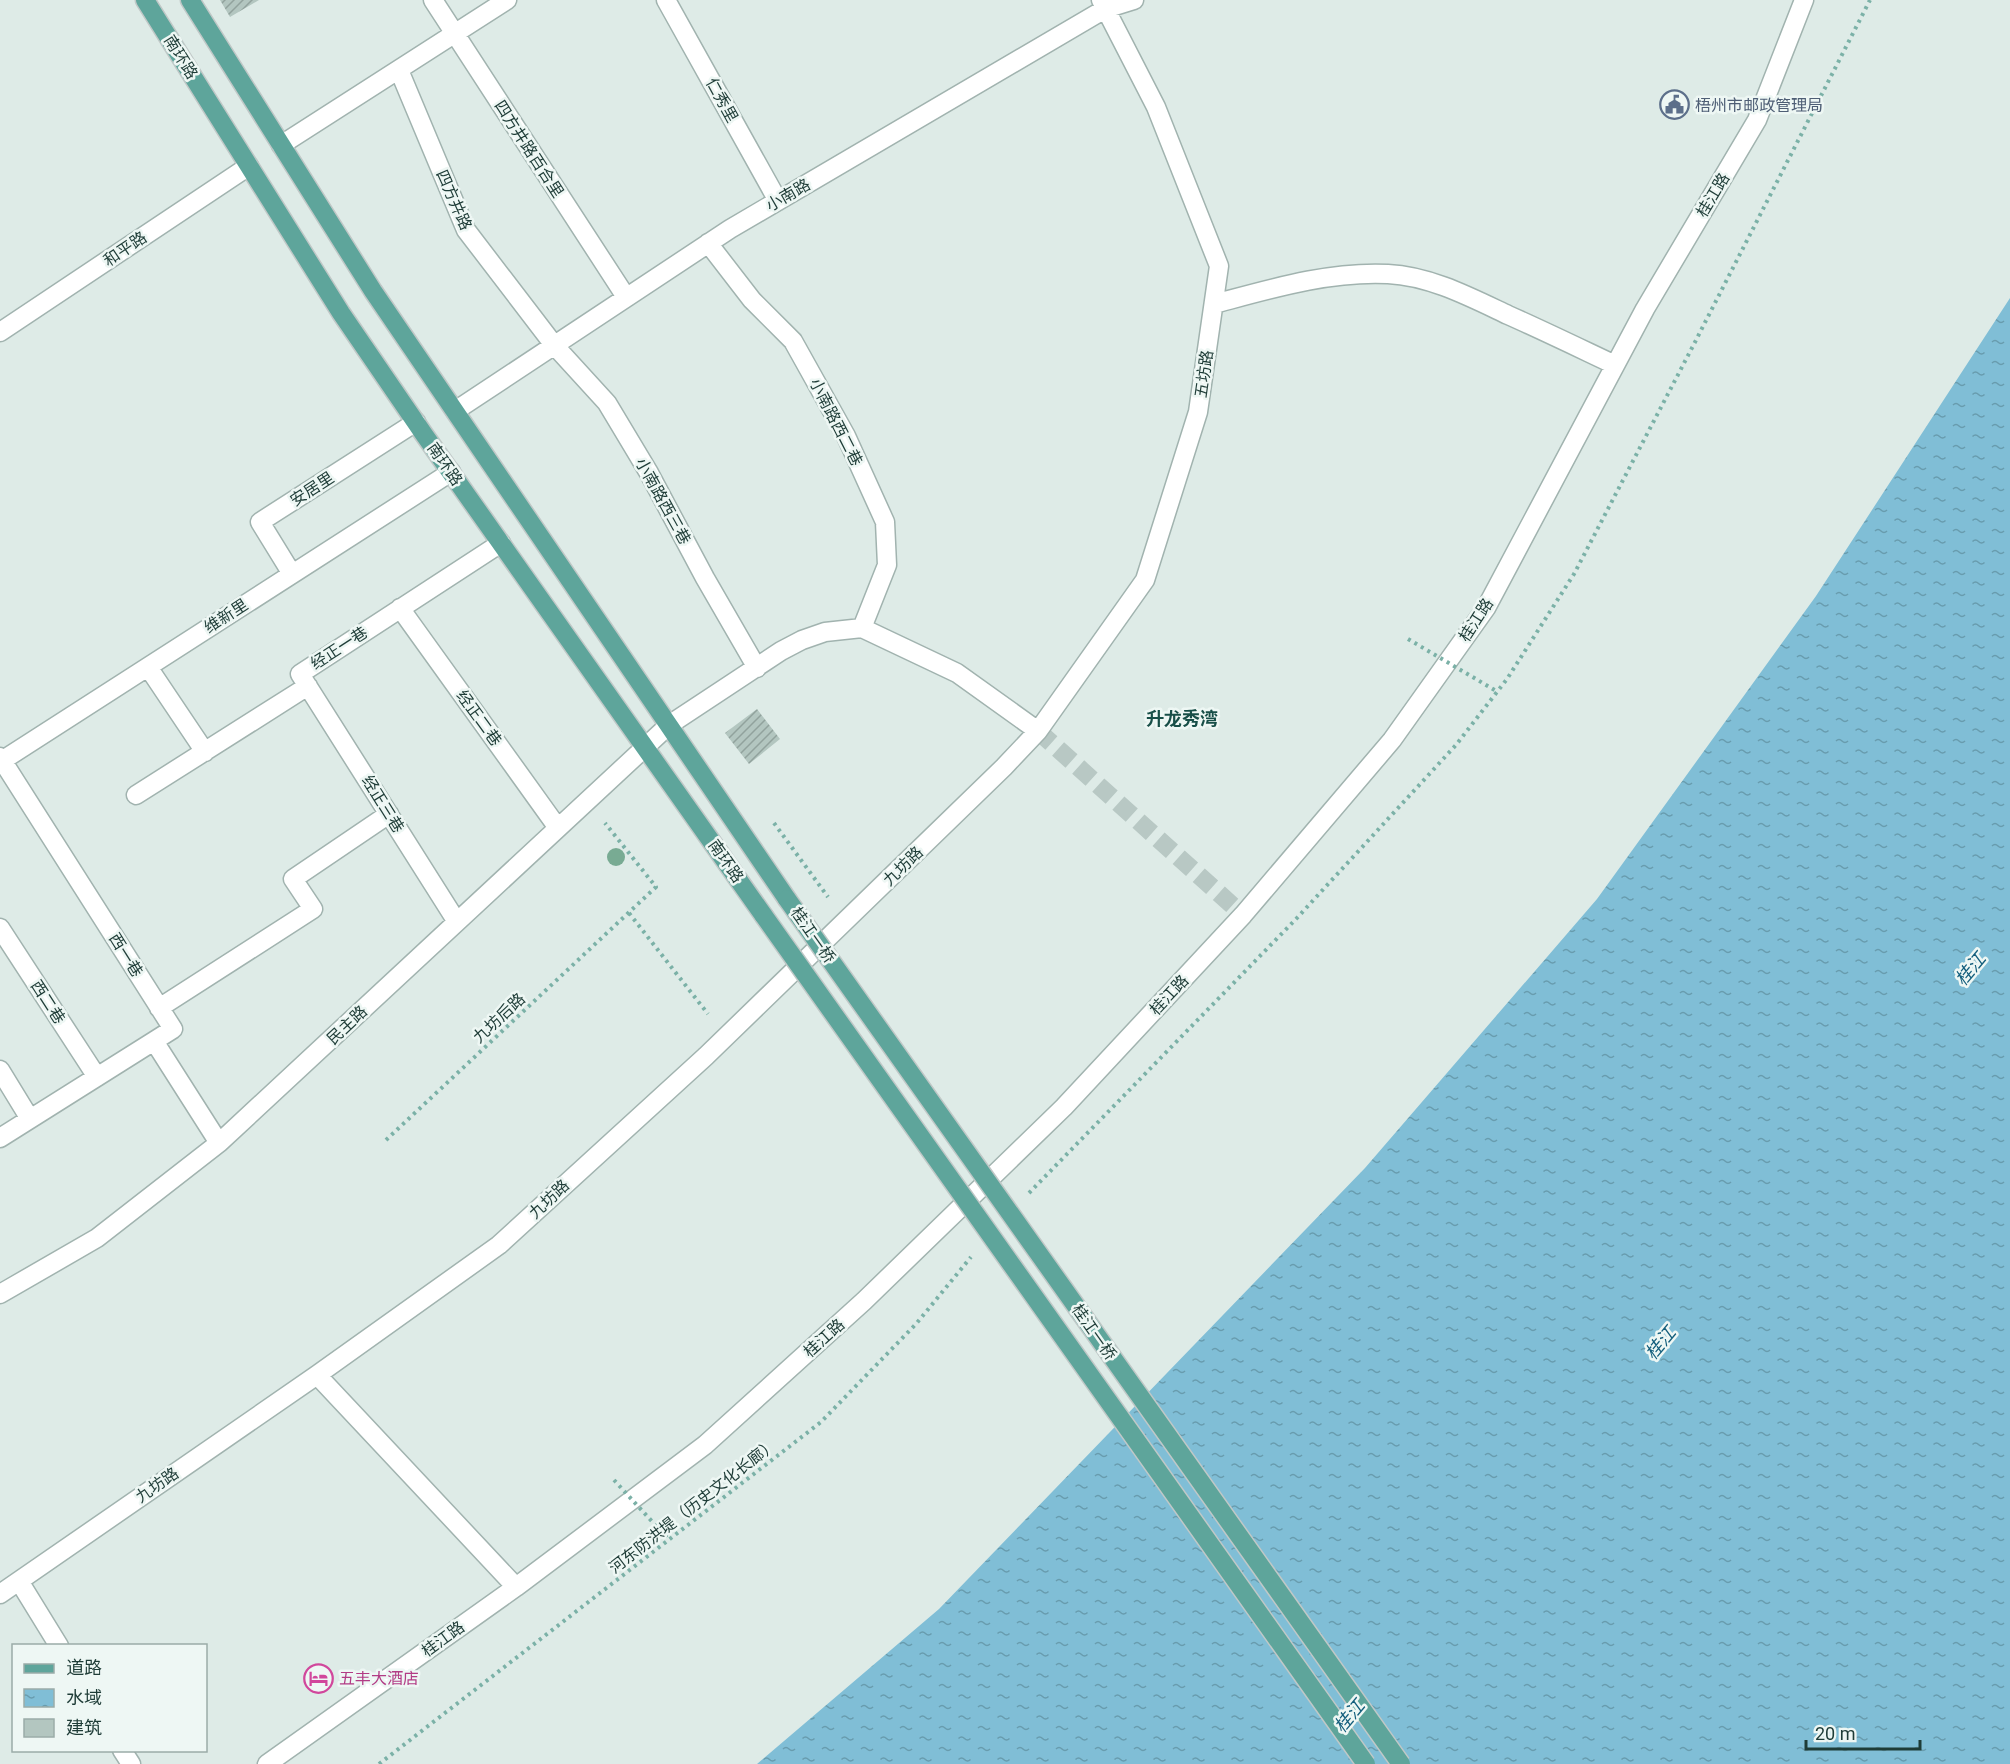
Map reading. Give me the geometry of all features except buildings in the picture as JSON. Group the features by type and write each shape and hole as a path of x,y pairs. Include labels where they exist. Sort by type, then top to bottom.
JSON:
{"main road":[{"name":"南环路","path":"145,0 341,313 764,915"},
{"name":"南环路","path":"190,0 373,291 787,899"},
{"name":"桂江一桥","path":"787,899 1401,1764"},
{"name":"桂江一桥","path":"764,915 1366,1764"}],"street":[{"name":"四方井路百合里","path":"433,0 626,297"},
{"path":"281,145 507,0"},
{"name":"仁秀里","path":"666,0 778,201"},
{"name":"小南路","path":"454,411 708,243 1103,5 1134,0"},
{"name":"桂江路","path":"267,1764 516,1587 705,1445 864,1301 1064,1107 1243,915 1392,740 1486,608 1645,309 1757,120 1804,0"},
{"name":"五坊路","path":"1038,731 1145,580 1198,412 1219,266 1156,107 1103,5"},
{"name":"四方井路","path":"399,70 466,230 554,345"},
{"name":"和平路","path":"0,332 249,166"},
{"name":"小南路西二巷","path":"708,243 752,300 793,341 846,436 885,522 887,565 862,628"},
{"path":"1214,304 1278,286 1352,274 1390,274 1427,280 1489,306 1615,365"},
{"name":"小南路西三巷","path":"554,345 607,403 649,473 756,668"},
{"name":"安居里","path":"292,574 260,522 416,422"},
{"name":"维新里","path":"1,760 451,472"},
{"name":"经正一巷","path":"136,795 308,686 300,674 501,543"},
{"name":"经正二巷","path":"400,608 558,828"},
{"path":"862,628 957,673 1038,731"},
{"name":"民主路","path":"0,1294 97,1238 219,1143 669,725 802,640 825,632 862,628"},
{"path":"148,667 205,752"},
{"name":"经正三巷","path":"308,686 457,922"},
{"name":"九坊路","path":"0,1594 317,1375 499,1245 725,1037 863,905 1038,731"},
{"name":"西一巷","path":"1,760 173,1029 154,1041"},
{"path":"159,1008 313,909 293,879 389,814"},
{"name":"西二巷","path":"0,928 97,1077"},
{"path":"0,1138 154,1041 219,1143"},
{"path":"0,1070 30,1119"},
{"path":"317,1375 516,1587"},
{"path":"19,1581 58,1644"}],"path":[{"path":"1408,639 1498,692"},
{"name":"九坊后路","path":"386,1140 656,887 588,801"},
{"path":"629,913 725,1037"},
{"name":"河东防洪堤（历史文化长廊）","path":"379,1764 821,1422 916,1324 990,1234"},
{"path":"614,1480 669,1540"}],"water":[{"name":"桂江","path":"2010,298 2010,1764 757,1764 939,1609 1365,1168 1597,899 1816,596"}],"tunnel":[{"path":"1038,731 1243,915"}],"place":[{"name":"梧州市邮政管理局","path":"1674,105"},
{"name":"五丰大酒店","path":"318,1678"}],"district":[{"name":"升龙秀湾","path":"1182,718"}]}
